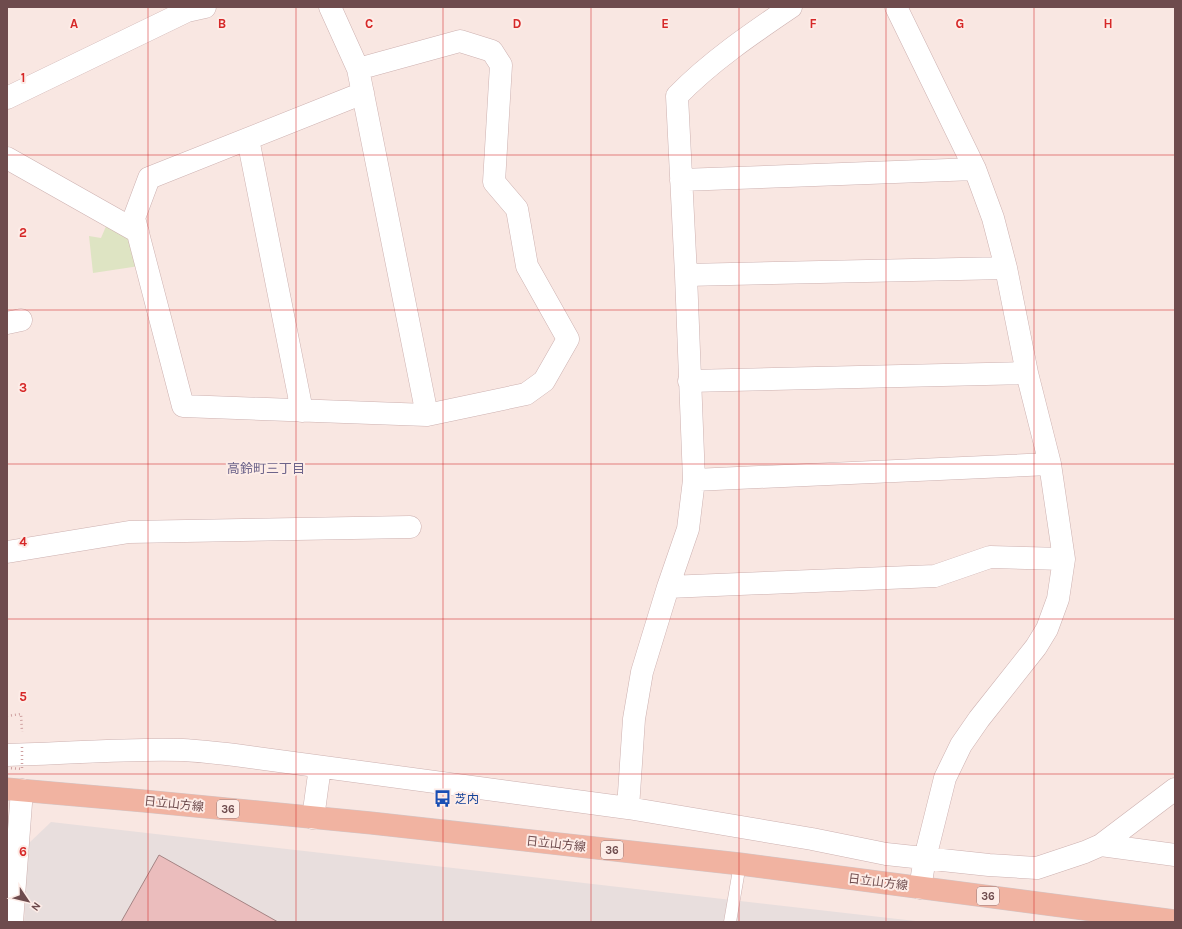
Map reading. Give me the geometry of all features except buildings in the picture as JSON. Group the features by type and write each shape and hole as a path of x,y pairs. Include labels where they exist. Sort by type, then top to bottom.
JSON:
{"main road":[{"name":"日立山方線","path":"14,789 371,823 740,864 1175,921"}],"street":[{"path":"7,98 186,11 205,7"},
{"path":"330,7 358,68 427,416"},
{"path":"628,808 634,719 642,672 668,587 688,529 694,480 677,96 691,81 790,7"},
{"path":"896,7 975,169 993,218 1006,268 1027,373 1050,464 1064,559 1058,600 1047,629 1036,647 979,719 955,755 945,778 925,858 920,888"},
{"path":"358,68 460,41 492,51 500,65 494,182 518,209 527,266 568,338 544,381 526,394 427,416 183,406 134,218 149,178 363,93"},
{"path":"248,139 302,411"},
{"path":"7,158 138,232"},
{"path":"681,180 975,169"},
{"path":"686,275 1006,268"},
{"path":"689,381 1027,373"},
{"path":"694,480 1050,464"},
{"path":"7,552 129,532 410,527"},
{"path":"668,587 935,576 990,557 1064,559"},
{"path":"14,750 46,754 183,750 235,755 628,808 812,839 886,854 989,865 1037,868 1101,845 1175,789"},
{"path":"313,818 320,767"},
{"path":"12,922 14,789"},
{"path":"1101,845 1175,854"}],"lane":[{"path":"730,922 740,864"}],"path":[{"path":"7,716 21,714"},
{"path":"7,768 22,769 14,750"}],"shaded area":[{"path":"51,822 924,922 24,922 28,844"}],"green space":[{"path":"110,217 138,232 146,265 93,273 89,236 101,238"}],"place":[{"name":"芝内","path":"442,799"}],"district":[{"name":"高鈴町三丁目","path":"266,468"}]}
